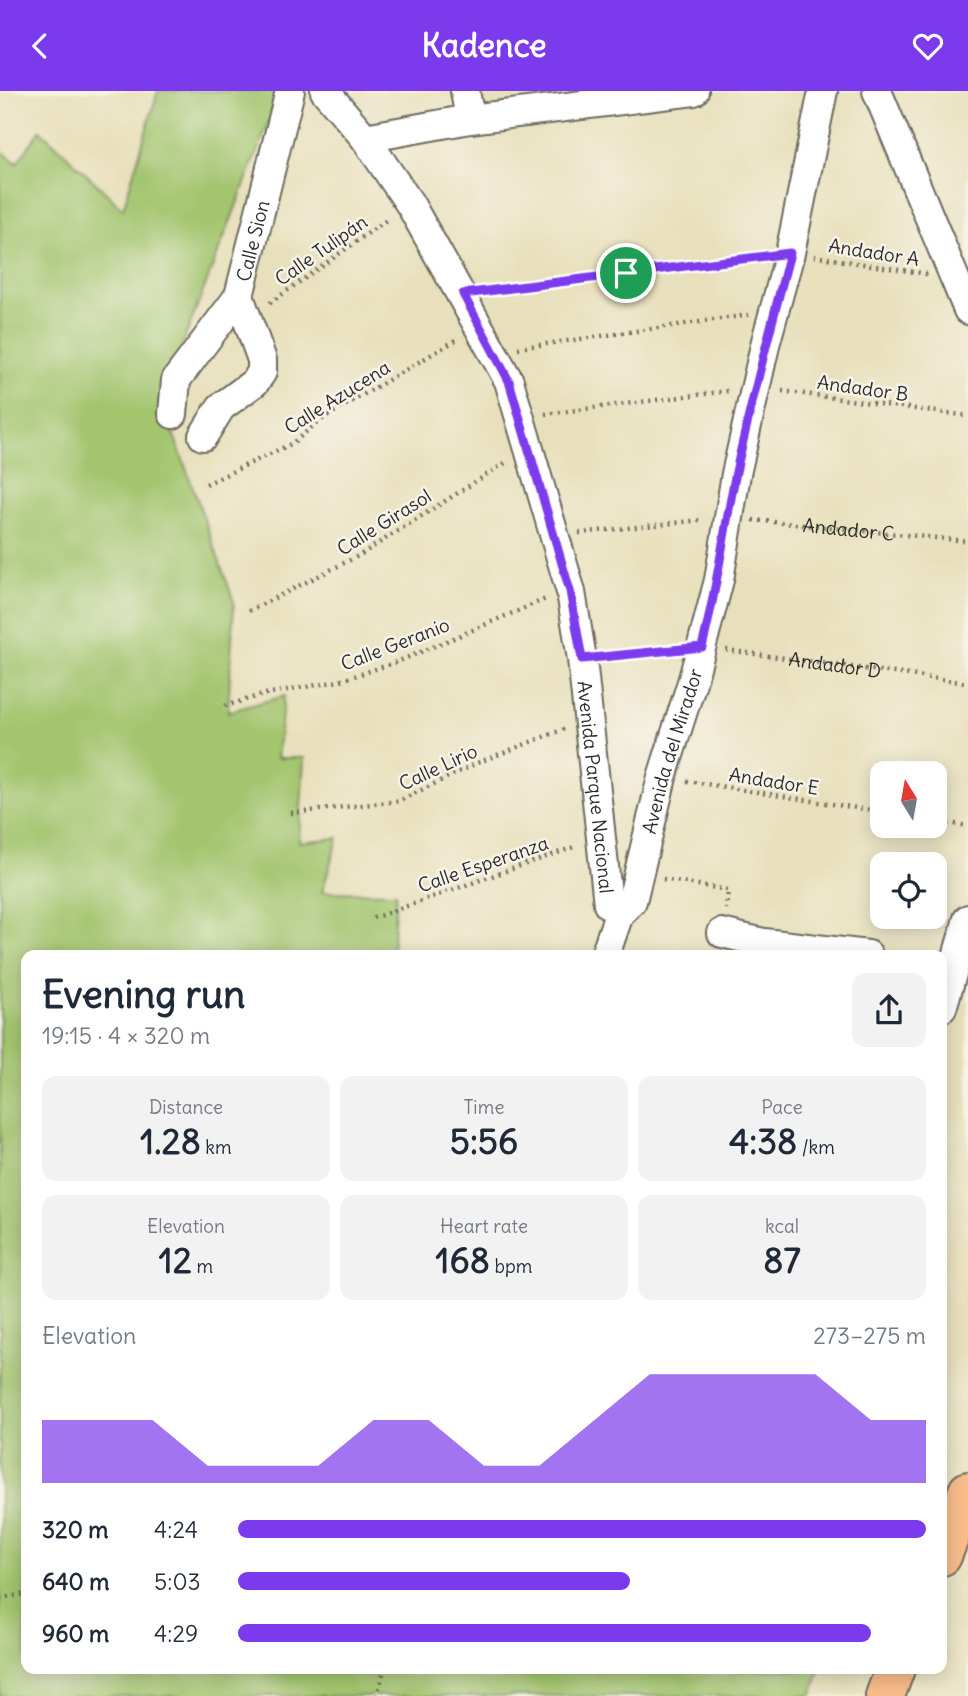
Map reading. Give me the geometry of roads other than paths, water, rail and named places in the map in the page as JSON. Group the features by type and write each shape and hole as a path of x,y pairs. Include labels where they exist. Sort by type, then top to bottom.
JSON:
{"highway":[{"path":"947,1544 968,1491"},
{"path":"884,1696 893,1674"}],"street":[{"name":"Calle Sion","path":"173,414 176,380 244,307 290,91"},
{"name":"Avenida Parque Nacional","path":"325,91 365,138 410,204 463,294 509,381 570,591 582,659 608,904 619,914"},
{"path":"466,91 470,119"},
{"path":"365,138 470,119 639,95 694,91"},
{"name":"Avenida del Mirador","path":"607,950 619,914 632,901 662,777 702,647 719,580 728,518 755,387 790,253 823,91"},
{"path":"877,91 968,310"},
{"path":"203,436 221,407 254,382 262,372 262,360 244,307"},
{"path":"948,966 968,919"},
{"path":"722,933 799,950"}]}
